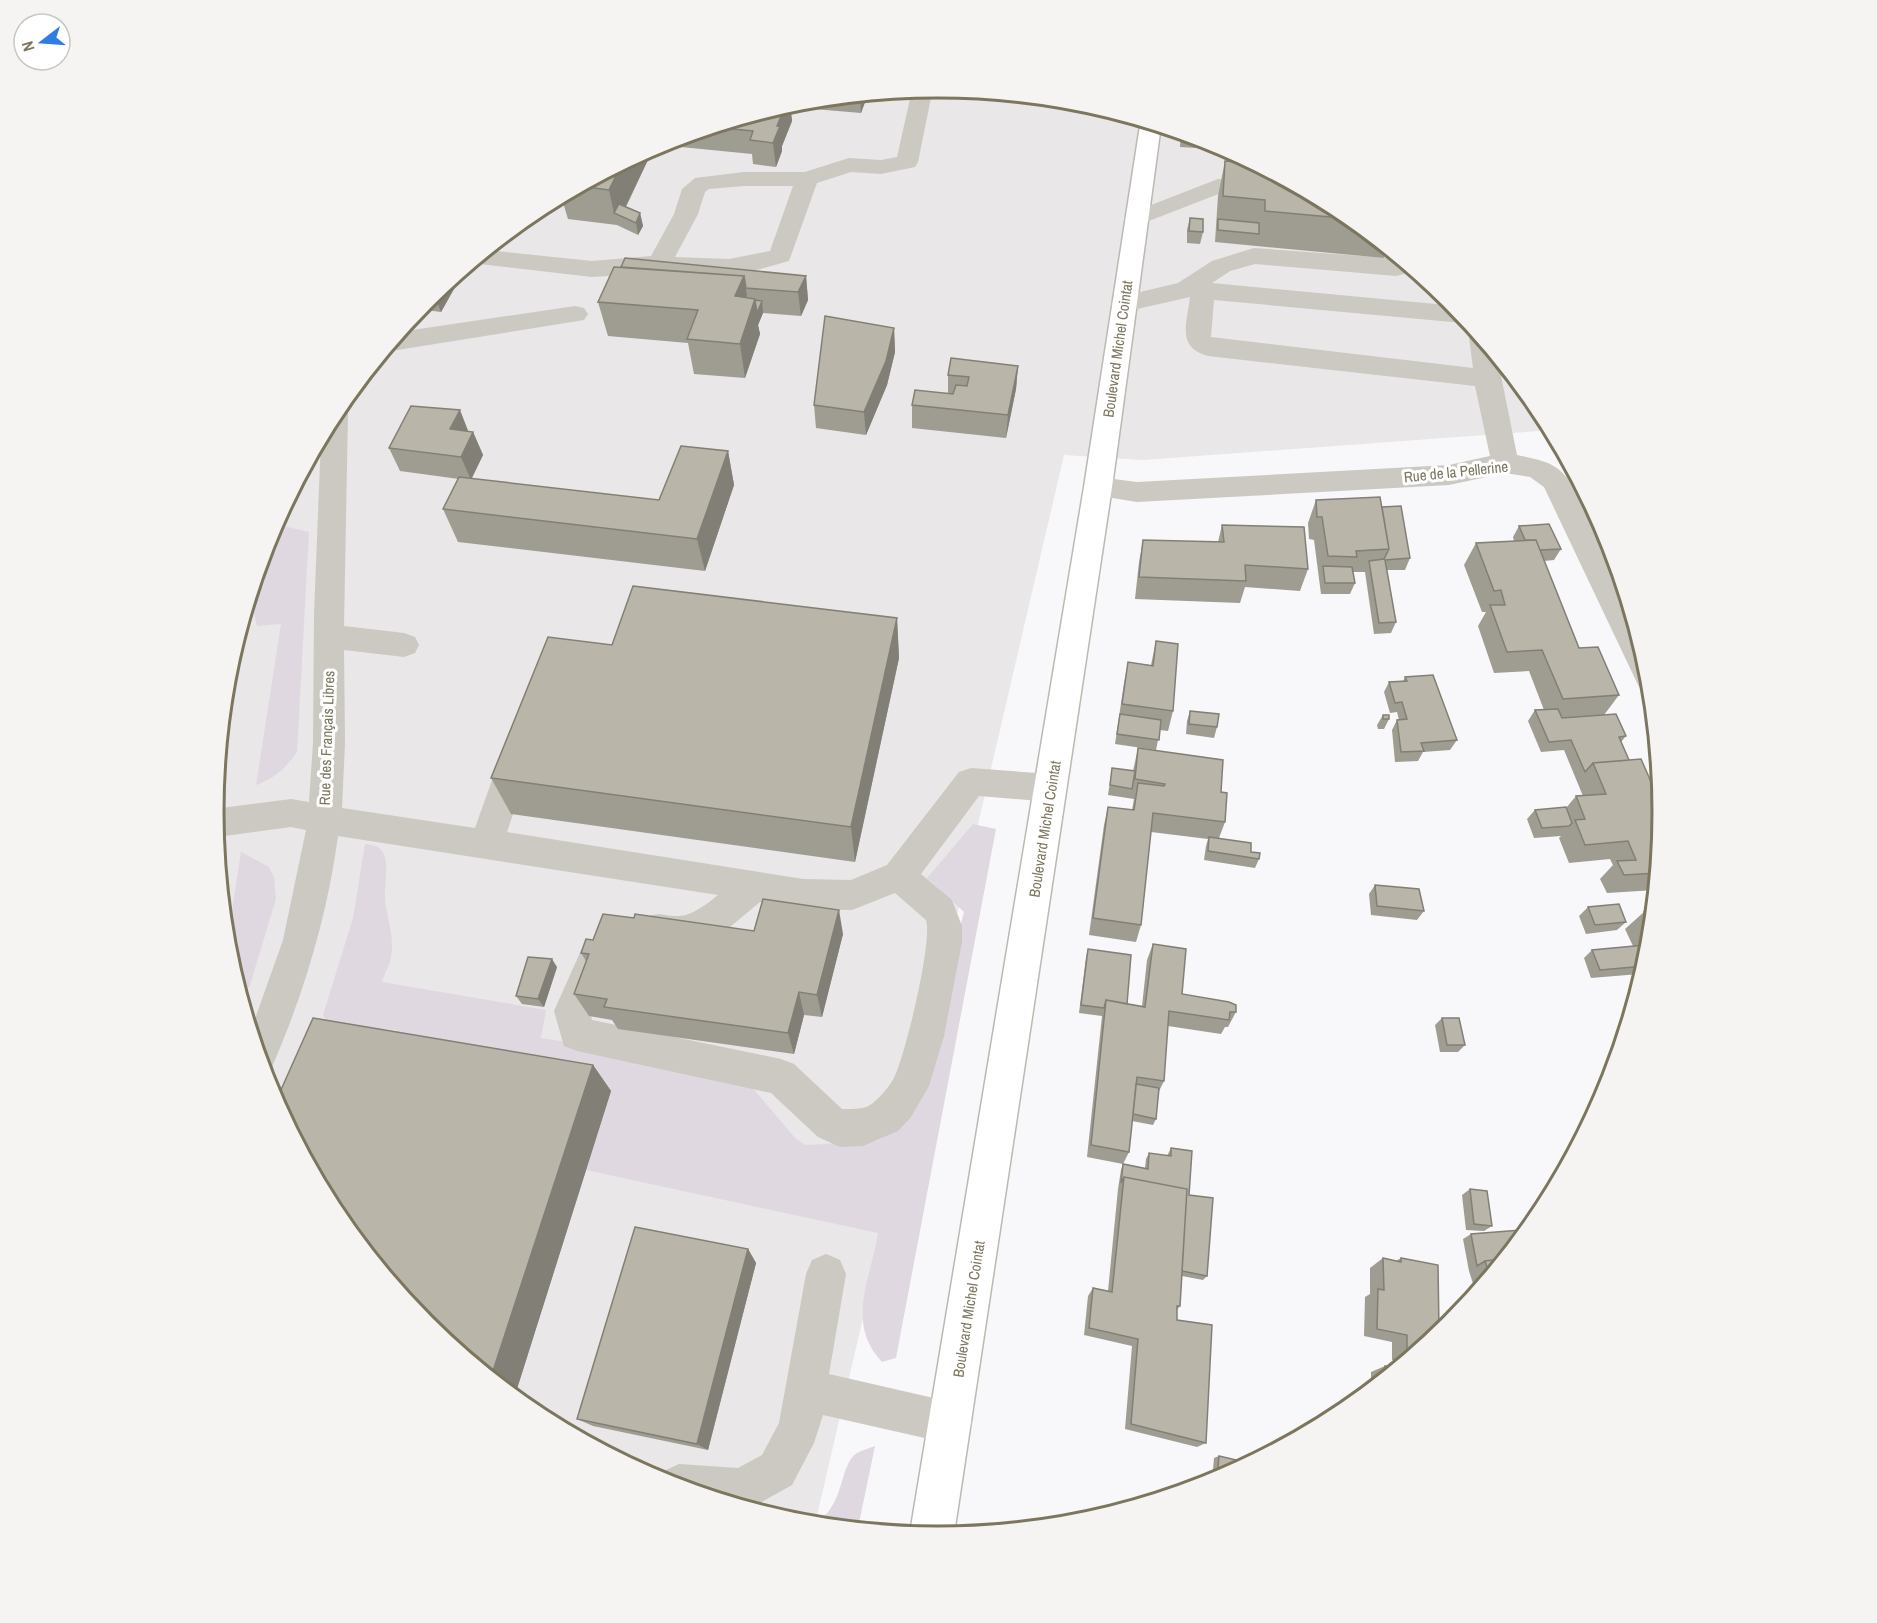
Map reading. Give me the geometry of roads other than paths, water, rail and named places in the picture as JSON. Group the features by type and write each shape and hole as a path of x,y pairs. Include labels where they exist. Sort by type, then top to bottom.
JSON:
{"main road":[{"name":"Boulevard Michel Cointat","path":"934,1526 1098,487 1149,129"}],"street":[{"path":"660,262 686,214 694,189 703,183 744,179 807,179 849,165 881,167 907,162 921,98"},
{"path":"488,258 598,269 635,269 660,262 712,268 743,267 780,256 807,179"},
{"path":"1136,219 1218,186 1284,189"},
{"path":"1194,290 1221,266 1254,256 1400,267"},
{"path":"1124,304 1194,290 1449,314"},
{"path":"1194,290 1198,338 1208,347 1487,378"},
{"path":"403,340 575,314"},
{"path":"1484,352 1505,463"},
{"name":"Rue des Français Libres","path":"264,1045 274,1022 303,937 324,818 329,734 334,431"},
{"name":"Rue de la Pellerine","path":"1098,487 1137,492 1449,476 1505,463 1538,469 1555,481 1631,638"},
{"path":"329,636 404,645"},
{"path":"486,844 526,733"},
{"path":"224,822 291,813 360,826 803,894 852,895 898,876 971,782 1051,788"},
{"path":"756,885 718,916 683,933 619,925 572,1011 577,1034 781,1077 831,1124 851,1129 885,1118 910,1086 926,1036 944,942 945,926 940,911 898,876"},
{"path":"709,1488 742,1490 777,1470 799,1428 826,1274"},
{"path":"805,1390 951,1423"}]}
